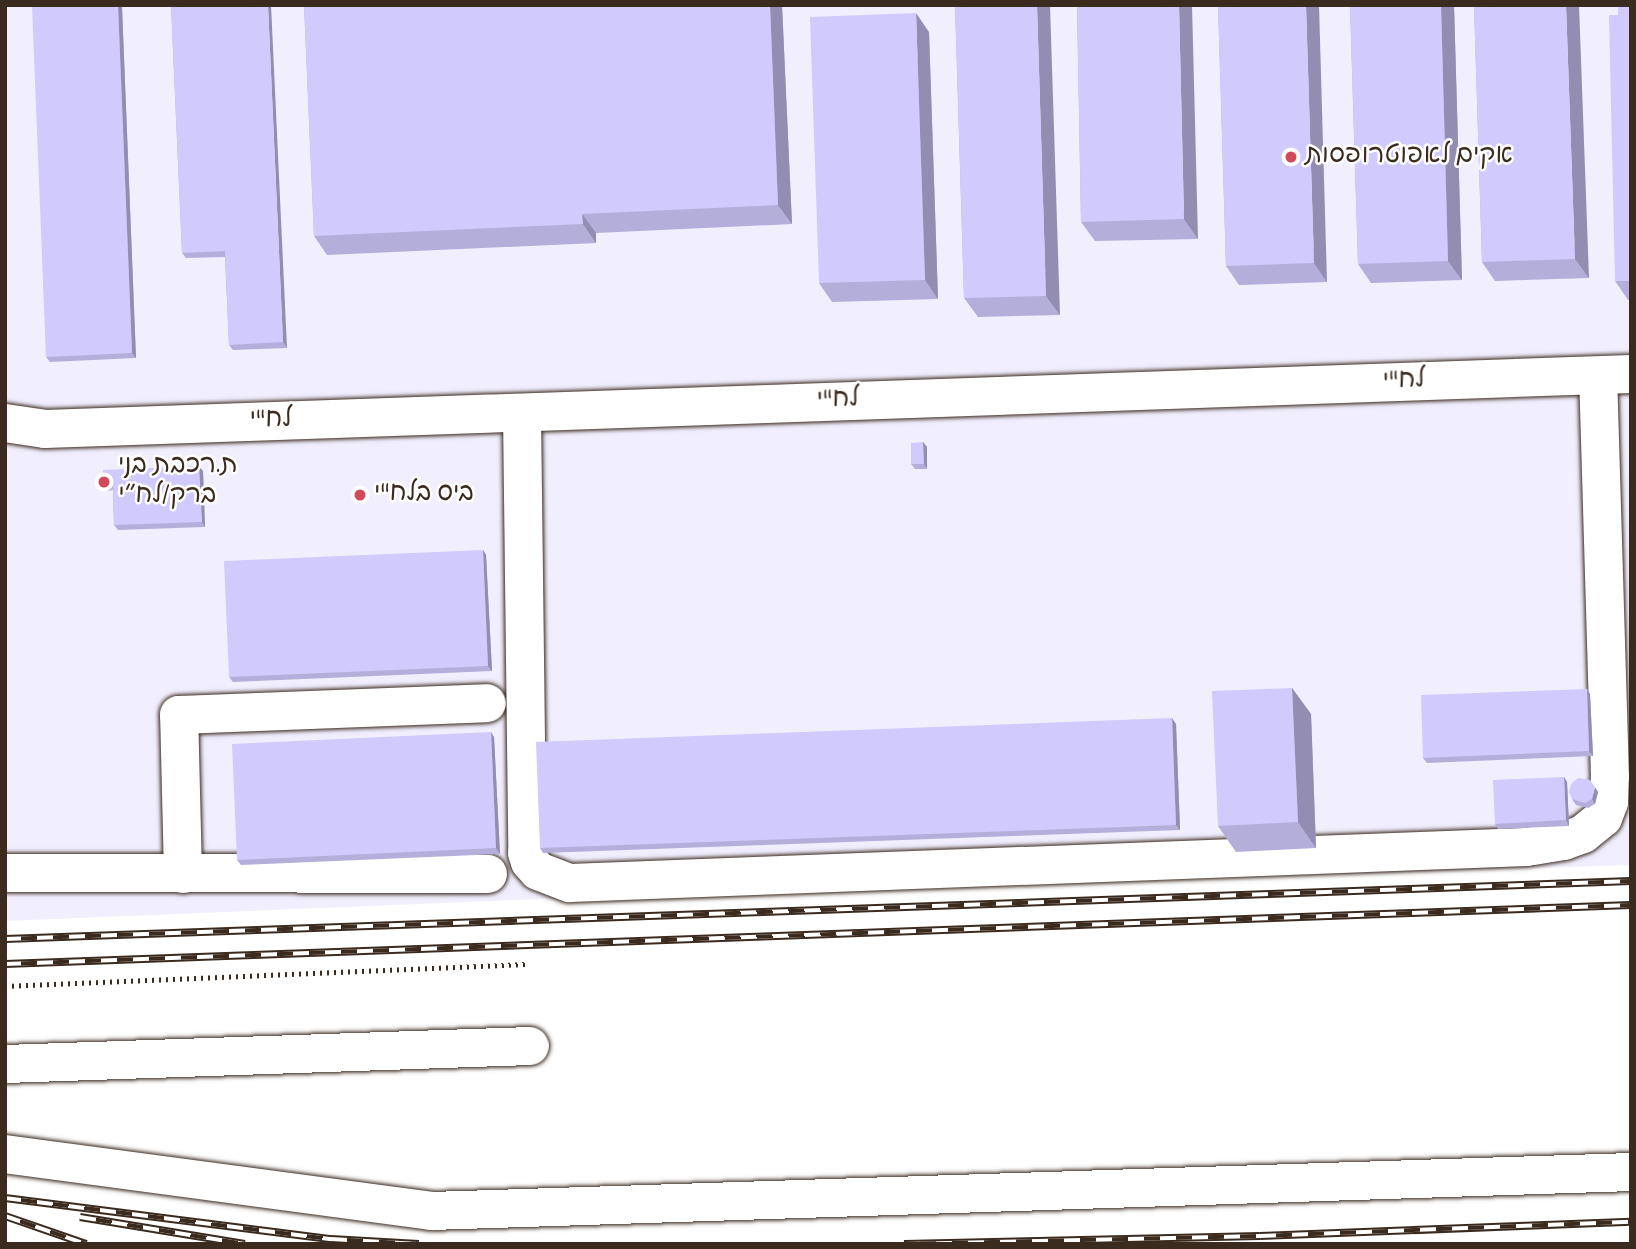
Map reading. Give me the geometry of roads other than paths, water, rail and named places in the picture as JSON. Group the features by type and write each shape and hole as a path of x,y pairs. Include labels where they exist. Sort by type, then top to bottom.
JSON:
{"street":[{"name":"לח\"י","path":"5,423 45,429 1614,375"},
{"path":"522,413 527,853 530,862 538,871 570,883 1526,846 1564,841 1583,834 1603,818 1609,802 1614,375"},
{"path":"5,451 18,448 45,429"},
{"path":"183,874 179,715 487,703"},
{"path":"5,873 488,874"},
{"path":"5,1064 530,1046"},
{"path":"5,1154 431,1211 1631,1172"}],"railway":[{"path":"5,939 1631,881"},
{"path":"5,964 1631,905"},
{"path":"5,1198 331,1239 419,1244"},
{"path":"5,1216 86,1244"},
{"path":"80,1217 245,1244"},
{"path":"904,1244 1260,1236 1631,1222"}],"place":[{"name":"אקים לאפוטרופסות","path":"1291,157"},
{"name":"ת.רכבת בני ברק/לח״י","path":"104,482"},
{"name":"ביס בלח\"י","path":"360,495"}]}
